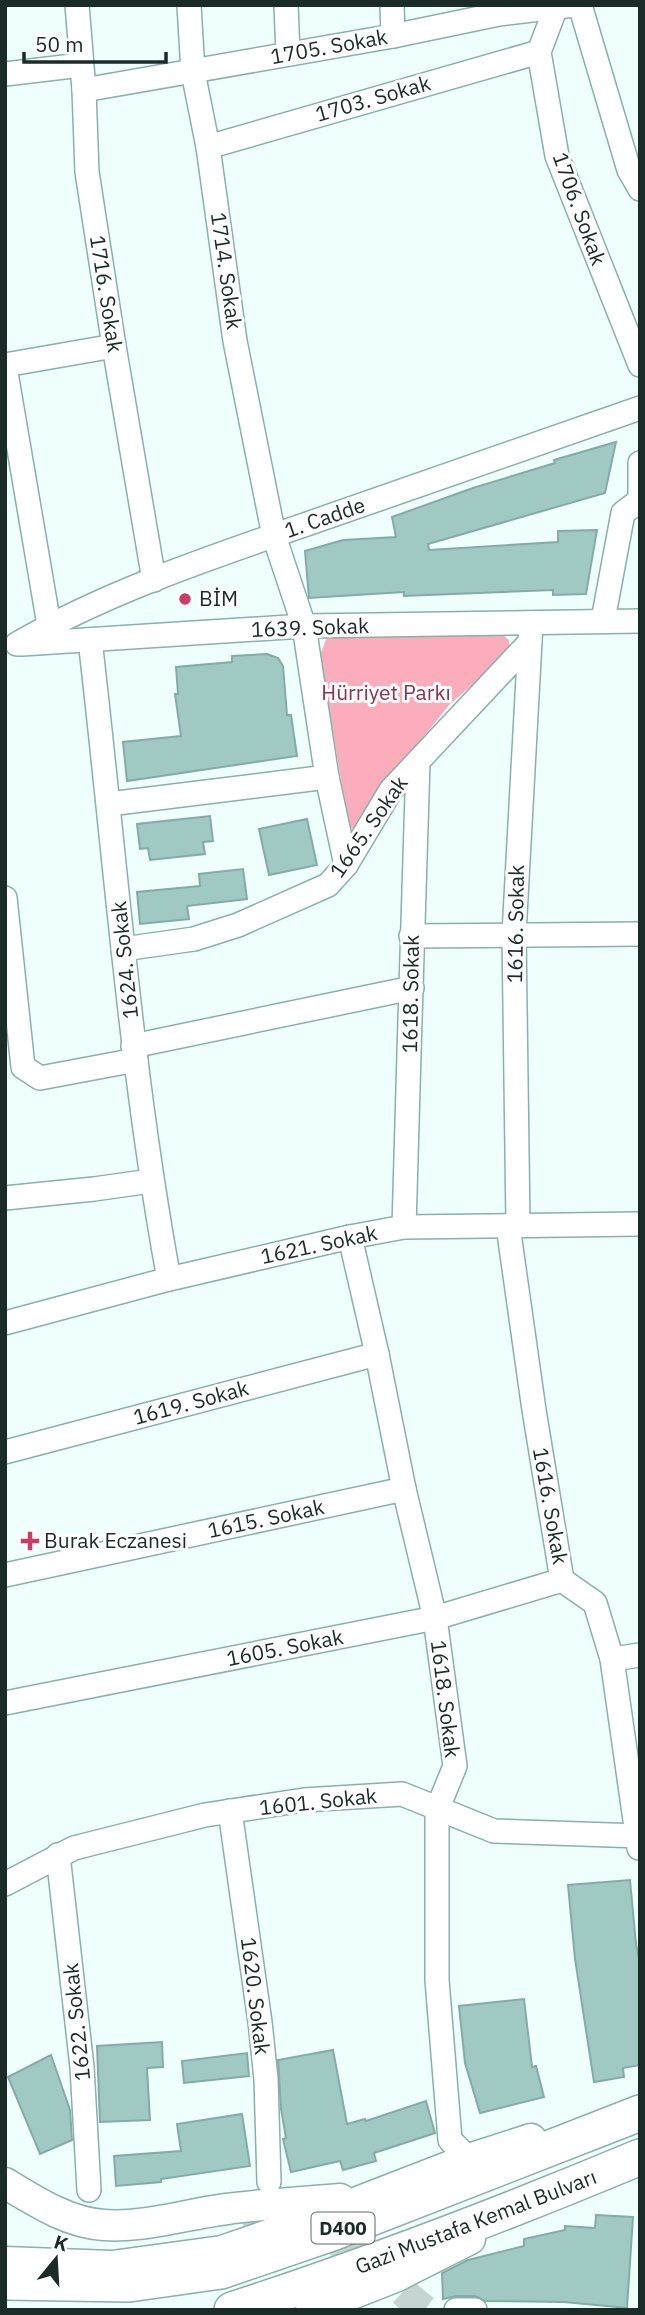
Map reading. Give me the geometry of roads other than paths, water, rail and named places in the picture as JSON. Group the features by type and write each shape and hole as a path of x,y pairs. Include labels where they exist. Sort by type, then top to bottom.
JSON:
{"highway":[{"name":"Gazi Mustafa Kemal Bulvarı","path":"12,2267 129,2284 221,2271 332,2233 640,2112"},
{"name":"Gazi Mustafa Kemal Bulvarı","path":"232,2310 341,2274 640,2157"}],"main road":[{"path":"12,2267 113,2266 222,2251 306,2222 469,2159 552,2132 640,2112"},
{"path":"5,2183 35,2202 66,2216 103,2225 162,2221 225,2209 368,2197"},
{"path":"313,2310 395,2277 575,2184"},
{"path":"5,2207 53,2231 108,2247"},
{"path":"12,2267 72,2249 162,2244 243,2225"}],"street":[{"name":"1716. Sokak","path":"77,5 87,172 154,580"},
{"name":"1714. Sokak","path":"189,5 193,72 208,147 235,341 274,536 304,626 327,777 346,865"},
{"path":"286,5 288,54"},
{"path":"392,5 393,36"},
{"path":"580,5 629,170 640,189"},
{"path":"539,52 565,6"},
{"name":"1705. Sokak","path":"84,90 393,36 499,10 565,6"},
{"name":"1703. Sokak","path":"208,147 539,52"},
{"name":"1706. Sokak","path":"539,52 557,156 640,365"},
{"path":"5,74 81,65"},
{"path":"49,625 5,366 114,346"},
{"name":"1. Cadde","path":"11,645 49,625 154,580 640,408"},
{"path":"603,620 623,513 639,502 640,463"},
{"name":"1639. Sokak","path":"90,640 304,626 531,632 603,620 640,621"},
{"name":"1665. Sokak","path":"123,949 194,939 238,925 328,885 346,865 391,790 531,632"},
{"name":"1616. Sokak","path":"531,632 514,934 513,1225 534,1410 562,1580 595,1604 612,1659 639,1841"},
{"name":"1. Cadde","path":"11,645 90,640"},
{"name":"1624. Sokak","path":"90,640 134,1053 150,1181 169,1279"},
{"name":"1618. Sokak","path":"404,1227 418,762"},
{"path":"109,804 327,777"},
{"path":"5,898 23,1067 40,1078 134,1053 412,988"},
{"path":"411,936 640,934"},
{"path":"5,1198 150,1181"},
{"name":"1621. Sokak","path":"5,1323 169,1279 404,1227 640,1224"},
{"name":"1618. Sokak","path":"350,1237 404,1489 435,1618 455,1766 437,1810 437,1980 450,2140 469,2159"},
{"name":"1619. Sokak","path":"5,1452 377,1354"},
{"name":"1615. Sokak","path":"5,1576 404,1489"},
{"name":"1605. Sokak","path":"6,1696 435,1618 562,1580"},
{"path":"612,1659 640,1655"},
{"name":"1601. Sokak","path":"5,1884 74,1847 205,1815 304,1800 402,1794 494,1831 639,1841"},
{"name":"1620. Sokak","path":"230,1811 266,2079 269,2182"},
{"name":"1622. Sokak","path":"58,1855 82,2067 89,2190"},
{"path":"456,2310 475,2310"}],"tunnel":[{"path":"243,2225 281,2226 316,2233 333,2240 365,2258 425,2310"}],"place":[{"name":"BİM","path":"185,599"},
{"name":"Burak Eczanesi","path":"30,1541"}],"park label":[{"name":"Hürriyet Parkı","path":"386,693"}]}
